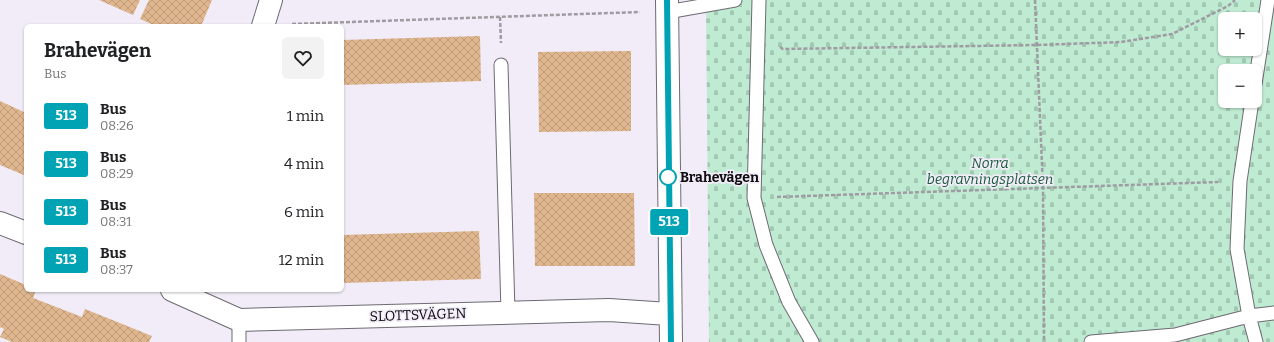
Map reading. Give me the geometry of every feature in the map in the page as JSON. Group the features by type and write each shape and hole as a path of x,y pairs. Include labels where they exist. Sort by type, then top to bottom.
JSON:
{"street":[{"path":"263,24 271,0"},
{"path":"667,6 670,342"},
{"path":"0,223 24,232"},
{"name":"SLOTTSVÄGEN","path":"179,292 239,320 609,310 669,314"}],"lane":[{"path":"667,6 735,0"},
{"path":"759,0 754,198 766,245 789,302 812,342"},
{"path":"1258,64 1268,0"},
{"path":"501,65 508,312"},
{"path":"1251,108 1240,181 1237,249 1249,316 1256,342"},
{"path":"1091,342 1175,335 1249,316 1274,313"},
{"path":"239,320 239,342"}],"path":[{"path":"1035,0 1043,188 1044,342"},
{"path":"759,37 784,48 1037,45 1121,42 1172,34 1228,6 1236,0"},
{"path":"293,24 500,17 667,6"},
{"path":"500,17 501,65"},
{"path":"754,198 1240,181"}],"green space":[{"name":"Norra begravningsplatsen","path":"706,0 1274,0 1274,342 709,342"}],"building":[{"path":"99,0 140,0 133,15"},
{"path":"149,0 212,0 202,24 151,24 140,19"},
{"path":"480,36 481,81 344,85 344,40"},
{"path":"631,51 631,131 539,132 538,52"},
{"path":"0,101 24,112 24,175 0,165"},
{"path":"534,193 634,193 635,266 535,266"},
{"path":"479,231 481,279 344,283 344,235"},
{"path":"0,274 24,284 24,292 35,292 33,298 82,317 85,309 152,336 149,342 12,342 0,337 4,329 0,327"}],"bus line":[{"name":"513","path":"667,0 669,314 671,342"}],"place":[{"name":"Brahevägen","path":"668,177"}]}
